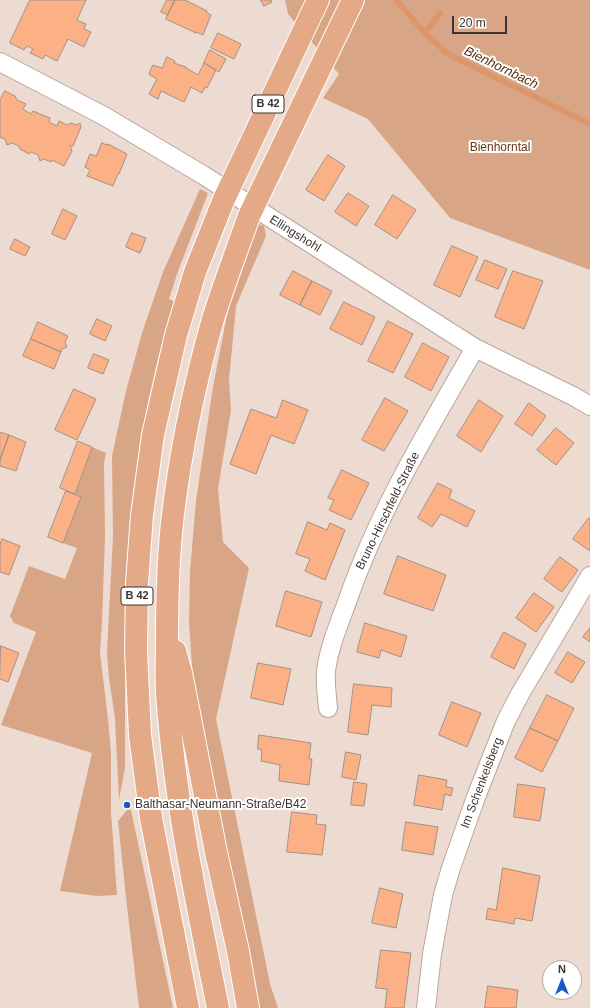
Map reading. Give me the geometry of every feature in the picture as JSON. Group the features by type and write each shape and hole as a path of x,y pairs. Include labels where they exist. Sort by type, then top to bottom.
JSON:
{"highway":[{"name":"B 42","path":"188,1008 151,818 140,735 136,651 137,583 142,515 154,435 169,366 176,335 195,272 224,199 318,0"},
{"name":"B 42","path":"218,1008 186,843 172,746 167,689 167,621 172,514 186,432 200,369 213,319 231,264 249,216 353,0"},
{"path":"167,621 181,673 216,852 238,951 248,1008"}],"street":[{"name":"Ellingshohl","path":"0,62 104,116 203,175 475,348 573,396 590,406"},
{"name":"Bruno-Hirschfeld-Straße","path":"328,708 326,685 328,660 355,577 391,499 475,348"},
{"name":"Im Schenkelsberg","path":"426,1008 443,895 453,861 478,791 506,721 520,694 590,576"}],"green space":[{"name":"Bienhorntal","path":"285,0 590,0 590,270 450,218 368,119 323,98 339,74 288,14"},
{"path":"200,189 208,193 169,299 175,302 158,359 148,402 136,477 130,524 125,609 125,768 119,800 115,718 107,652 113,537 112,456 126,391 142,333 163,272"},
{"path":"258,224 264,226 266,236 236,306 229,380 231,410 218,489 223,542 249,568 216,719 270,984 278,1008 257,1008 198,718 189,623 190,572 196,501 213,387 229,305 244,258"},
{"path":"92,447 106,453 104,463 105,537 100,653 111,753 111,812 117,895 97,896 60,891 92,753 1,725 36,632 14,623 10,616 29,566 65,579 77,548 63,543 81,497 75,494"},
{"path":"127,810 131,810 173,1008 139,1008 118,821"}],"building":[{"path":"30,0 86,0 77,20 86,24 84,29 91,32 84,47 68,39 57,61 45,55 43,59 30,53 33,49 27,46 24,50 10,43"},
{"path":"167,0 175,0 168,15 161,12"},
{"path":"175,0 185,0 207,11 206,12 211,15 203,35 166,19"},
{"path":"261,0 271,0 272,2 264,6"},
{"path":"218,33 241,44 234,59 211,48"},
{"path":"210,50 226,59 219,72 204,63"},
{"path":"167,57 175,61 174,63 186,67 198,75 204,63 216,70 207,88 205,87 202,93 191,87 184,102 161,91 158,99 149,94 157,79 149,73 153,65 162,68"},
{"path":"5,91 15,96 17,100 26,104 23,109 31,114 33,111 50,118 49,122 57,126 59,121 67,125 71,123 76,125 80,123 81,127 73,146 70,146 72,151 64,166 52,160 51,162 44,159 40,161 38,155 31,152 29,154 20,149 19,146 12,143 7,145 5,139 0,137 0,100"},
{"path":"102,143 108,144 127,154 113,186 87,176 90,170 85,167 90,154 96,156"},
{"path":"328,155 345,166 324,201 306,190"},
{"path":"348,193 369,206 356,226 335,212"},
{"path":"393,195 416,210 397,239 375,225"},
{"path":"63,209 77,216 65,240 52,234"},
{"path":"132,233 146,238 140,253 126,247"},
{"path":"15,239 30,247 25,256 10,249"},
{"path":"452,246 478,257 460,297 434,285"},
{"path":"485,260 507,269 498,289 476,280"},
{"path":"293,271 312,281 300,305 280,295"},
{"path":"513,271 543,281 524,329 495,317"},
{"path":"312,281 332,291 320,315 300,305"},
{"path":"344,302 375,317 362,345 330,329"},
{"path":"97,319 112,326 105,341 90,334"},
{"path":"388,321 413,334 393,373 368,361"},
{"path":"38,322 68,336 65,342 67,347 62,349 61,352 31,339"},
{"path":"31,339 61,352 54,369 23,356"},
{"path":"423,343 449,357 431,391 405,377"},
{"path":"94,354 109,360 103,374 88,368"},
{"path":"74,389 96,399 77,440 55,430"},
{"path":"385,398 408,411 384,451 362,440"},
{"path":"283,400 308,410 294,444 271,435 256,474 230,464 251,409 276,418"},
{"path":"479,400 503,416 481,452 457,436"},
{"path":"529,403 546,416 532,436 515,424"},
{"path":"556,428 574,443 556,465 537,450"},
{"path":"0,432 9,435 0,460"},
{"path":"9,435 26,442 16,471 0,466 0,460"},
{"path":"78,441 92,447 75,494 60,488"},
{"path":"342,470 369,483 351,520 329,510 334,500 328,498"},
{"path":"438,483 452,490 449,498 475,511 467,527 441,514 432,527 418,518"},
{"path":"66,491 81,497 63,543 48,537"},
{"path":"589,518 590,519 590,551 573,539"},
{"path":"308,522 327,530 330,523 345,530 325,580 305,571 310,559 296,554"},
{"path":"2,539 20,546 9,575 0,572 0,546"},
{"path":"398,556 446,575 433,611 384,594"},
{"path":"560,557 578,570 562,592 544,579"},
{"path":"286,591 322,602 311,637 276,626"},
{"path":"534,593 554,607 536,632 516,618"},
{"path":"365,623 407,636 401,657 381,650 379,658 357,652"},
{"path":"590,628 590,642 583,637"},
{"path":"504,632 526,644 514,669 491,657"},
{"path":"1,646 19,653 8,682 0,679"},
{"path":"568,652 585,662 572,683 555,673"},
{"path":"258,663 291,669 283,705 251,698"},
{"path":"354,684 392,688 391,707 372,705 368,735 348,732"},
{"path":"547,695 574,708 558,741 530,728"},
{"path":"452,702 481,713 467,747 439,735"},
{"path":"530,728 558,741 542,772 515,758"},
{"path":"259,735 311,743 309,759 312,759 309,785 279,781 280,765 261,761 262,750 258,749"},
{"path":"346,752 361,755 356,780 342,777"},
{"path":"419,775 447,780 446,787 453,788 451,796 445,794 442,810 414,805"},
{"path":"354,782 367,784 364,806 351,805"},
{"path":"518,784 545,788 540,821 514,817"},
{"path":"292,812 317,815 316,824 326,825 322,855 287,852"},
{"path":"406,822 438,827 433,855 402,850"},
{"path":"503,868 540,876 532,921 515,918 514,924 486,919 488,908 496,910"},
{"path":"380,888 403,894 396,928 372,923"},
{"path":"381,950 411,953 404,1008 385,1008 387,989 376,988"},
{"path":"488,986 518,990 516,1008 485,1008"}],"waterway":[{"name":"Bienhornbach","path":"396,0 425,33 448,54 590,124"},
{"path":"425,33 440,13"}],"place":[{"name":"Balthasar-Neumann-Straße/B42","path":"127,805"}]}
